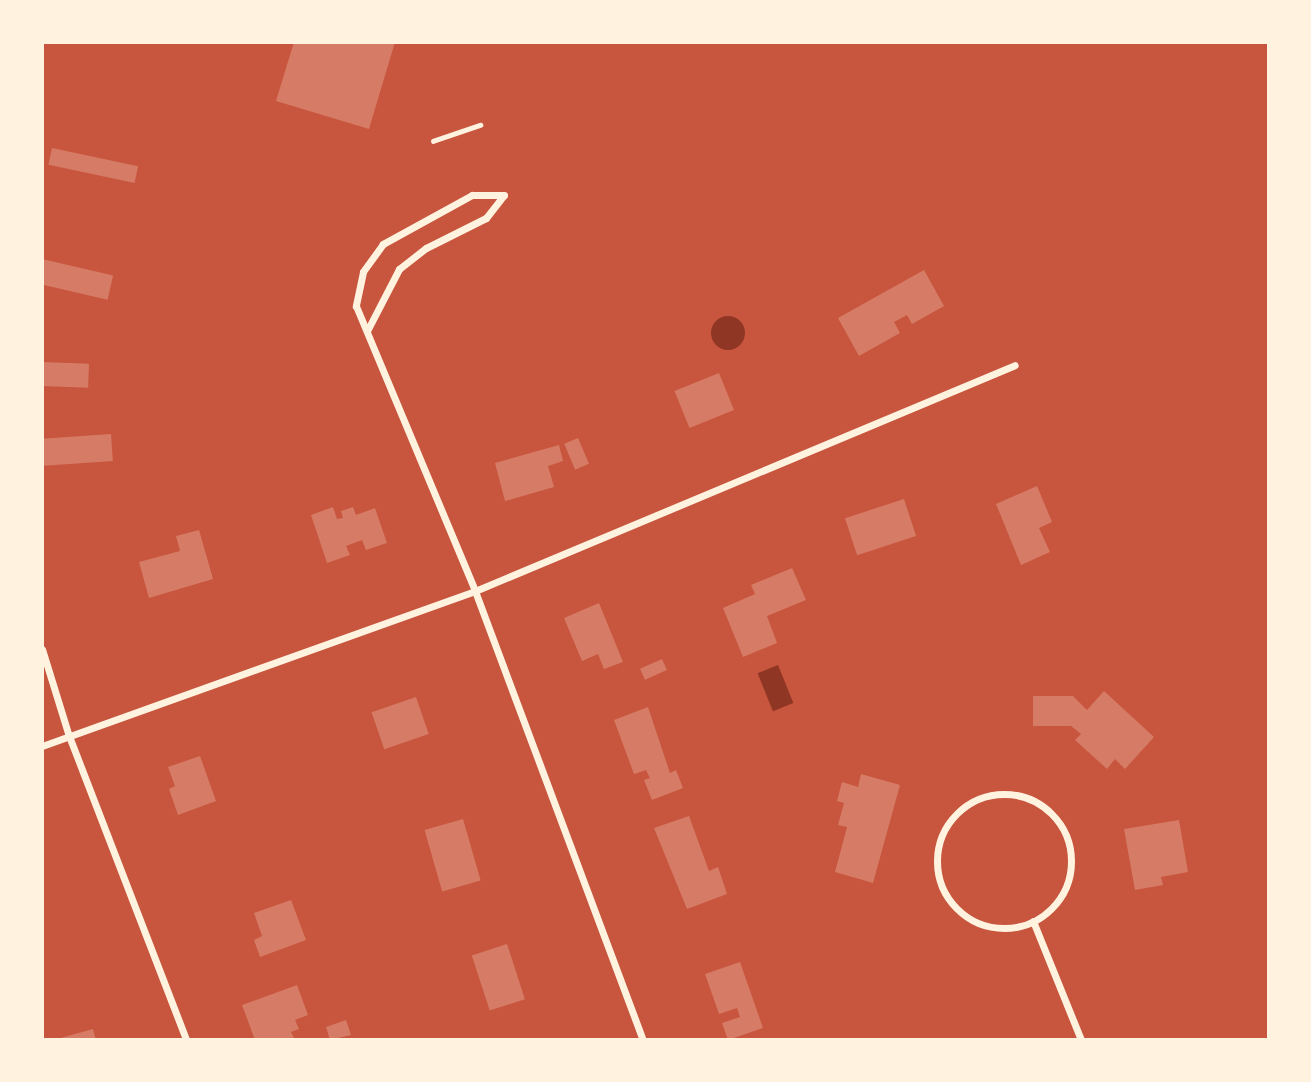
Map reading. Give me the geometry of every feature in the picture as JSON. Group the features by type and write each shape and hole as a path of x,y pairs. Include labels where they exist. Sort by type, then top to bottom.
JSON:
{"street":[{"path":"367,331 399,269 426,248 486,218 504,195 472,195 383,244 363,272 356,306 475,591 643,1040"},
{"path":"42,746 475,591 1014,365"},
{"path":"42,649 69,736 186,1040"},
{"path":"1000,793 1023,796 1043,806 1064,834 1071,867 1065,889 1052,908 1034,922 992,927 971,920 943,889 938,847 946,827 978,799 1000,793"},
{"path":"1034,922 1081,1040"}],"path":[{"path":"433,141 480,125"}],"shaded area":[{"path":"728,316 740,321 745,333 740,345 728,350 716,345 711,333 716,321"},
{"path":"778,665 793,703 773,711 758,673"}],"building":[{"path":"294,42 395,42 369,129 276,101"},
{"path":"52,148 138,166 135,183 48,165"},
{"path":"42,259 113,275 108,300 42,285"},
{"path":"924,270 944,306 912,324 907,315 894,322 900,333 859,356 838,318"},
{"path":"42,362 89,364 88,388 42,386"},
{"path":"719,373 734,410 689,428 674,391"},
{"path":"111,434 113,461 44,466 42,439"},
{"path":"578,438 589,464 575,470 564,444"},
{"path":"559,445 563,461 548,466 554,487 505,501 495,463"},
{"path":"1037,486 1052,522 1039,528 1050,552 1021,565 996,504"},
{"path":"904,499 916,536 857,555 845,518"},
{"path":"333,507 337,519 343,518 341,511 353,507 356,515 375,508 387,543 366,550 362,540 346,546 350,555 327,563 311,515"},
{"path":"199,530 213,579 149,598 139,562 180,551 176,536"},
{"path":"792,568 806,600 767,616 777,643 743,657 723,608 755,594 751,585"},
{"path":"599,603 623,662 604,669 598,654 582,661 564,618"},
{"path":"662,659 667,670 645,680 640,669"},
{"path":"1104,691 1154,737 1125,769 1115,759 1107,769 1075,740 1081,734 1071,726 1033,726 1033,696 1073,696 1087,710"},
{"path":"416,697 429,734 384,749 372,712"},
{"path":"648,707 670,773 676,770 683,788 652,800 644,780 650,778 646,770 634,774 614,720"},
{"path":"200,756 216,801 178,815 169,789 175,786 168,767"},
{"path":"861,774 900,785 873,883 835,872 847,827 838,825 844,803 837,801 842,782 858,787"},
{"path":"689,816 709,871 718,867 727,894 687,909 654,828"},
{"path":"463,819 481,881 442,892 425,830"},
{"path":"1179,820 1188,872 1161,877 1163,885 1135,890 1124,829"},
{"path":"291,900 306,940 260,957 254,940 262,936 254,913"},
{"path":"507,944 525,999 490,1011 472,955"},
{"path":"740,962 763,1028 728,1040 722,1023 740,1017 737,1008 719,1014 705,974"},
{"path":"297,985 308,1015 295,1020 299,1029 291,1032 295,1040 255,1040 242,1005"},
{"path":"346,1020 351,1035 330,1040 326,1027"},
{"path":"93,1029 96,1040 57,1040 57,1039"}]}
